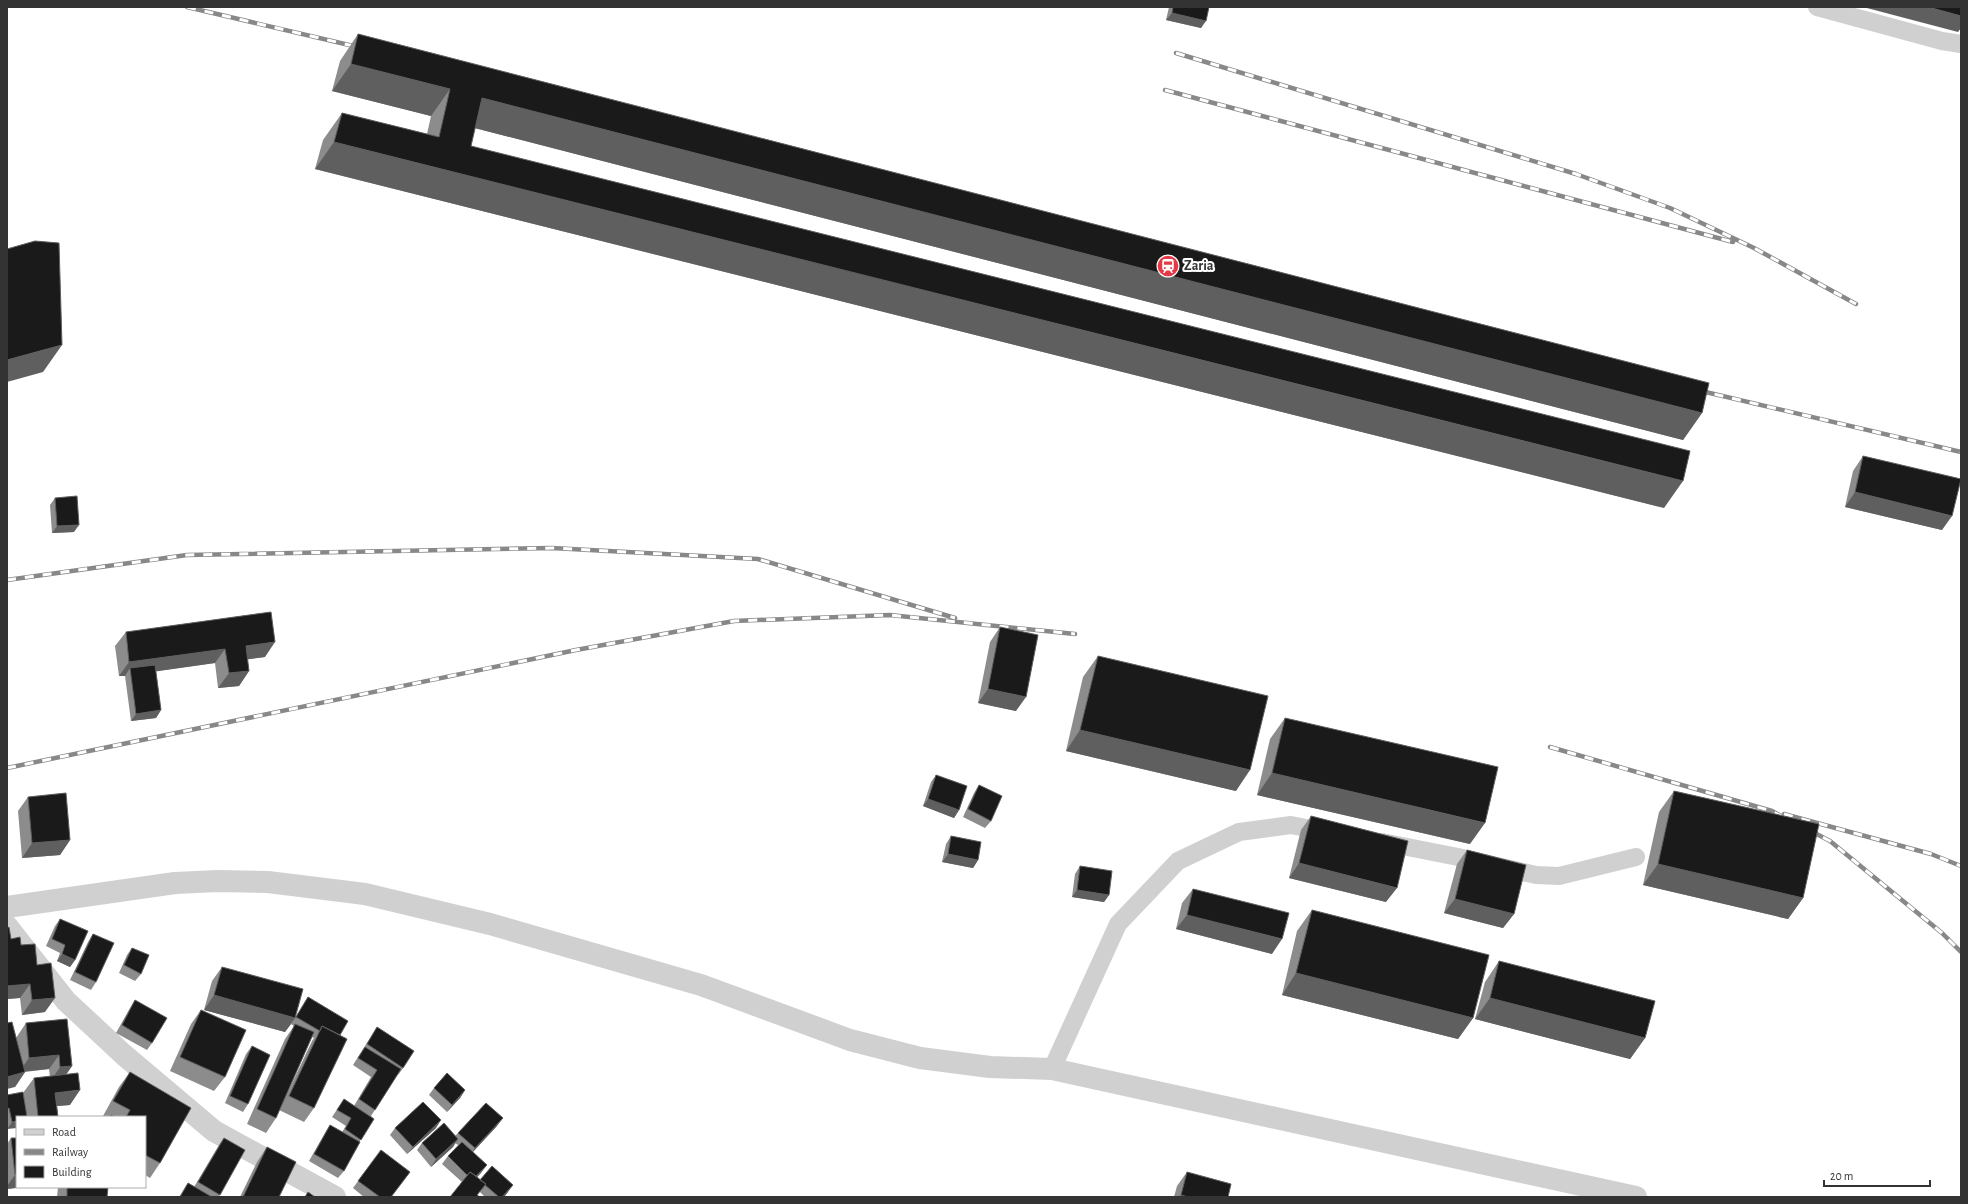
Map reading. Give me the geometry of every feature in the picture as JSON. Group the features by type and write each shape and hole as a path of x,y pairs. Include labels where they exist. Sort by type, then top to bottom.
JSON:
{"street":[{"path":"7,907 175,883 218,881 268,882 365,894 490,924 701,985 850,1040 920,1058 990,1067 1052,1069 1636,1197"},
{"path":"7,926 66,1001 124,1055 214,1131 335,1197"}],"lane":[{"path":"1817,7 1934,39 1961,44"},
{"path":"1052,1069 1118,924 1178,861 1239,832 1292,825 1344,835"},
{"path":"1367,839 1458,856 1536,875 1559,876 1636,857"}],"building":[{"path":"1173,7 1209,7 1206,21 1172,13"},
{"path":"1928,7 1961,7 1961,16"},
{"path":"358,34 1709,383 1702,413 482,98 471,146 1690,451 1683,481 334,142 342,113 439,137 450,89 351,64"},
{"path":"35,241 59,243 62,345 7,360 7,249"},
{"path":"1863,456 1961,479 1952,516 1855,492"},
{"path":"77,496 79,525 57,526 55,498"},
{"path":"271,612 275,642 246,646 249,671 229,673 225,649 129,662 126,632"},
{"path":"1000,627 1038,635 1026,697 988,689"},
{"path":"1098,656 1268,696 1250,770 1080,730"},
{"path":"155,665 161,710 136,714 130,668"},
{"path":"1285,718 1498,767 1485,823 1272,773"},
{"path":"936,775 967,786 959,810 928,799"},
{"path":"979,785 1002,796 991,821 968,809"},
{"path":"1674,791 1819,824 1803,898 1658,864"},
{"path":"66,793 70,840 32,843 28,797"},
{"path":"1311,816 1408,841 1397,888 1299,863"},
{"path":"951,836 981,842 978,860 948,854"},
{"path":"1467,850 1526,865 1514,914 1455,899"},
{"path":"1080,866 1112,871 1109,895 1077,890"},
{"path":"1193,889 1289,913 1282,939 1187,915"},
{"path":"1312,910 1489,955 1473,1018 1296,973"},
{"path":"60,919 88,931 75,960 62,954 65,945 52,939"},
{"path":"9,927 11,939 20,937 21,945 35,944 37,965 51,963 55,998 32,1000 30,984 7,986 7,928"},
{"path":"93,934 114,943 96,982 75,972"},
{"path":"132,948 149,955 141,974 124,965"},
{"path":"1499,961 1655,1001 1645,1038 1490,998"},
{"path":"222,967 303,989 295,1018 214,995"},
{"path":"308,997 348,1021 340,1035 322,1026 320,1031 296,1017"},
{"path":"135,1000 167,1018 152,1043 122,1025"},
{"path":"201,1010 246,1030 225,1077 180,1057"},
{"path":"67,1019 72,1066 60,1067 59,1055 29,1058 26,1023"},
{"path":"12,1022 25,1072 7,1077 7,1023"},
{"path":"295,1024 314,1032 276,1118 257,1109"},
{"path":"322,1026 347,1039 314,1108 289,1096"},
{"path":"377,1027 414,1051 403,1068 367,1044"},
{"path":"252,1046 270,1055 248,1104 230,1096"},
{"path":"365,1047 401,1069 375,1110 359,1099 377,1070 358,1058"},
{"path":"130,1072 191,1108 160,1163 146,1156 146,1116 127,1116 130,1110 113,1101"},
{"path":"78,1073 80,1090 55,1093 58,1116 38,1116 34,1078"},
{"path":"447,1073 465,1090 452,1105 434,1088"},
{"path":"23,1092 27,1116 16,1116 16,1121 12,1122 9,1108 7,1109 7,1095"},
{"path":"344,1099 374,1119 361,1140 345,1129 351,1118 337,1110"},
{"path":"423,1102 441,1120 413,1147 395,1128"},
{"path":"486,1103 503,1118 475,1148 458,1133"},
{"path":"444,1123 458,1139 436,1159 422,1143"},
{"path":"330,1125 360,1142 344,1171 314,1154"},
{"path":"11,1138 16,1138 15,1175"},
{"path":"224,1138 245,1150 220,1195 198,1182"},
{"path":"462,1142 487,1165 476,1176 470,1172 467,1175 448,1156"},
{"path":"267,1147 296,1162 279,1197 243,1197"},
{"path":"381,1150 410,1172 391,1197 380,1197 358,1181"},
{"path":"492,1166 513,1185 502,1197 499,1197 480,1180"},
{"path":"470,1172 486,1184 477,1195 480,1197 450,1197"},
{"path":"1187,1172 1231,1184 1228,1197 1188,1197 1181,1195"},
{"path":"188,1183 212,1197 180,1197"},
{"path":"67,1188 108,1188 107,1197 67,1197"},
{"path":"308,1192 315,1197 305,1197"}],"railway":[{"path":"187,7 362,48"},
{"path":"1176,53 1576,174 1670,208 1754,248 1856,304"},
{"path":"1165,90 1733,242"},
{"path":"1697,390 1961,452"},
{"path":"7,580 187,555 552,548 758,559 955,618"},
{"path":"7,768 576,650 734,621 890,615 1075,634"},
{"path":"1550,747 1772,811 1790,821"},
{"path":"1784,814 1931,854 1961,866"},
{"path":"1807,829 1830,841 1942,933 1961,952"}],"place":[{"name":"Zaria","path":"1168,266"}]}
